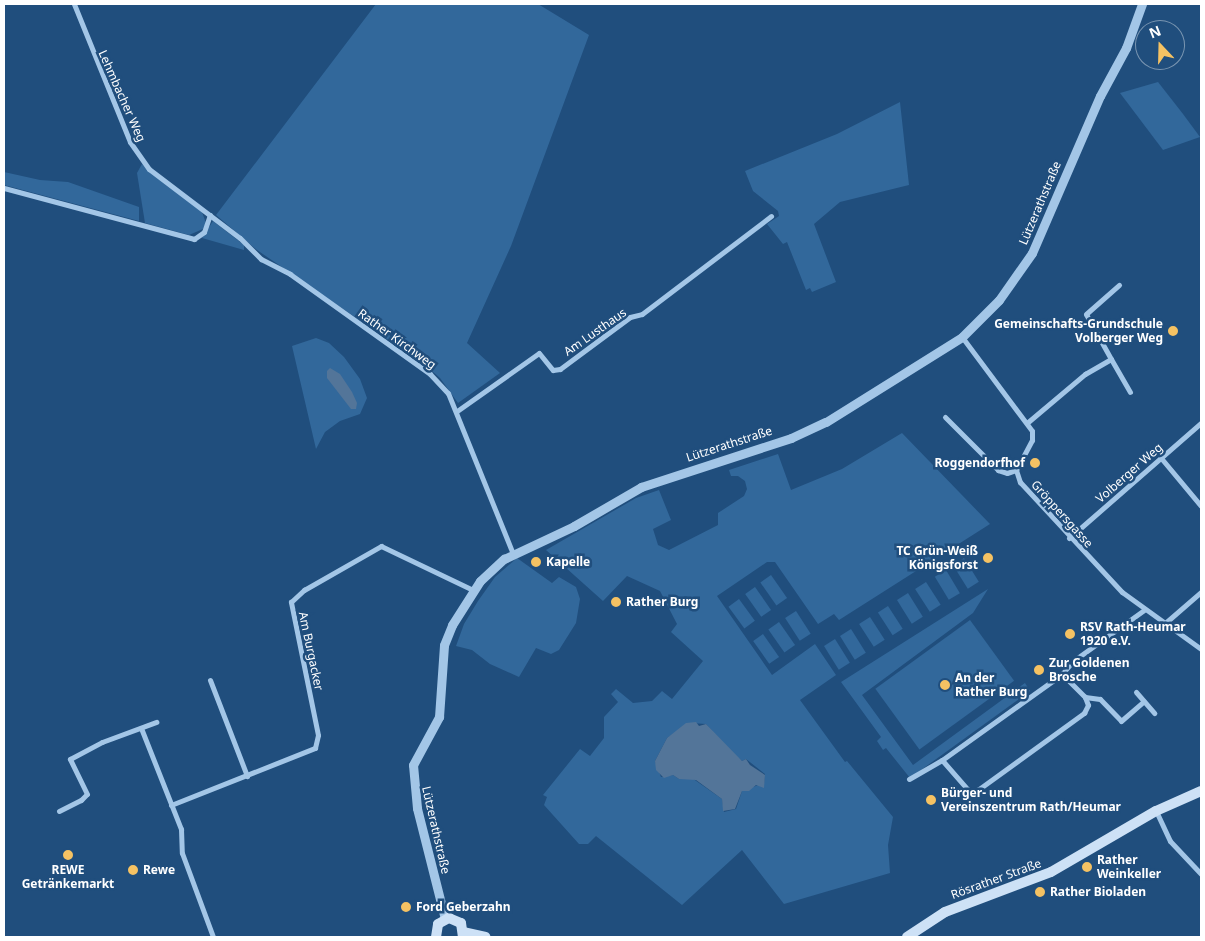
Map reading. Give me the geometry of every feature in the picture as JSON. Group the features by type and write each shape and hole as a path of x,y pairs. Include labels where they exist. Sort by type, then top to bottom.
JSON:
{"main road":[{"name":"Rösrather Straße","path":"907,937 925,923 968,901 1051,872 1156,811 1201,791"},
{"path":"436,937 438,924 445,919 458,920 464,935 485,937"}],"street":[{"name":"Lehmbacher Weg","path":"74,4 96,63 138,156 149,169 240,238"},
{"name":"Lützerathstraße","path":"445,919 417,808 412,765 416,755 436,728 442,699 444,645 452,625 473,590 496,565 513,554 574,526 641,487 808,431 962,337 994,306 1032,254 1100,96 1126,48 1142,4"},
{"path":"4,188 194,239 204,232 210,216"},
{"name":"Am Lusthaus","path":"457,411 539,353 553,370 560,370 630,317 642,314 771,216"},
{"name":"Rather Kirchweg","path":"240,238 261,259 290,274 430,374 448,393 457,411 513,554"},
{"path":"1119,285 1086,314 1130,392"},
{"path":"945,417 998,470 1007,473 1016,470 1032,440 1032,431 1028,422 962,337"},
{"path":"1028,422 1085,374 1111,359"},
{"name":"Volberger Weg","path":"1069,538 1201,423"},
{"path":"1161,458 1201,506"},
{"name":"Gröppersgasse","path":"1016,470 1020,482 1069,538 1144,610 1201,648"},
{"name":"Am Burgacker","path":"172,805 309,752 319,742 291,602 299,594 381,546 473,590"},
{"path":"1164,624 1201,592"},
{"path":"909,779 942,760 1062,674 1073,661 1144,610"},
{"path":"942,760 967,789 972,792 979,789 1084,713 1088,705 1085,697 1062,674"},
{"path":"210,680 248,776"},
{"path":"1136,692 1154,712"},
{"path":"1085,697 1100,699 1121,721 1144,701"},
{"path":"59,811 81,800 87,794 70,759 102,742 156,722"},
{"path":"141,728 181,829 182,853 214,937"},
{"path":"1156,811 1170,840 1201,874"}],"shaded area":[{"path":"376,4 538,4 589,35 511,246 467,343 500,373 458,403 440,378 425,365 257,250 216,215"},
{"path":"1158,82 1200,137 1163,150 1120,93"},
{"path":"900,102 909,185 840,202 814,224 836,282 812,292 810,288 806,290 787,242 783,244 767,224 779,216 778,211 753,191 745,171 837,134"},
{"path":"142,164 202,212 206,223 203,229 189,235 145,223 137,173"},
{"path":"4,172 40,180 68,182 139,207 139,221 4,185"},
{"path":"213,221 244,245 244,250 202,238"},
{"path":"316,338 329,343 344,357 360,379 367,398 360,414 340,421 325,432 316,449 292,346"},
{"path":"330,368 340,374 352,392 357,403 356,409 351,409 327,378 327,371"},
{"path":"902,433 990,524 839,620 834,614 818,624 775,562 767,562 717,596 772,675 815,644 836,675 800,700 845,762 847,761 893,817 888,845 890,873 784,904 742,850 682,905 596,836 588,844 579,844 544,805 547,797 543,795 580,749 590,756 604,738 604,717 618,702 611,694 616,689 633,703 652,701 662,691 672,699 703,661 671,632 677,624 660,591 627,576 603,601 546,550 636,498 659,490 671,520 653,529 658,545 669,550 718,525 718,513 744,496 747,489 745,481 738,476 731,476 729,470 778,454 791,490 842,469","holes":["690,723 706,724 732,753 742,761 746,759 765,774 764,783 742,791 736,809 724,812 722,799 692,778 679,779 673,775 661,777 655,761 667,738"]},
{"path":"517,558 552,583 559,577 576,587 580,599 576,623 559,650 551,654 536,648 519,677 490,664 472,650 456,646 464,624 478,601 495,577"},
{"path":"964,558 979,582 968,589 953,565"},
{"path":"946,570 960,593 949,600 935,577"},
{"path":"771,575 787,598 776,605 760,582"},
{"path":"926,582 941,605 930,612 915,589"},
{"path":"755,587 771,610 761,617 745,594"},
{"path":"988,589 973,613 862,695 913,765 1025,683 1030,691 910,778 886,748 883,750 877,741 881,737 841,682"},
{"path":"908,593 923,617 912,624 897,600"},
{"path":"739,599 755,621 744,628 728,607"},
{"path":"888,606 903,629 893,635 878,613"},
{"path":"796,611 811,634 800,641 785,618"},
{"path":"870,617 885,640 874,647 859,624"},
{"name":"An der Rather Burg","path":"970,620 1014,681 919,749 875,689"},
{"path":"779,622 795,645 784,652 768,629"},
{"path":"851,629 866,653 855,660 840,636"},
{"path":"763,634 779,657 769,664 753,641"},
{"path":"835,639 850,663 839,670 824,646"},
{"path":"696,722 699,726 706,724 742,761 746,759 750,765 765,775 764,788 756,785 749,791 742,791 735,809 723,811 722,799 696,780 679,779 673,775 664,778 656,770 655,761 667,738 686,723"}],"place":[{"name":"Gemeinschafts-Grundschule Volberger Weg","path":"1173,331"},
{"name":"Roggendorfhof","path":"1035,463"},
{"name":"TC Grün-Weiß Königsforst","path":"988,558"},
{"name":"Kapelle","path":"536,562"},
{"name":"Rather Burg","path":"616,602"},
{"name":"RSV Rath-Heumar 1920 e.V.","path":"1070,634"},
{"name":"Zur Goldenen Brosche","path":"1039,670"},
{"name":"An der Rather Burg","path":"945,685"},
{"name":"Bürger- und Vereinszentrum Rath/Heumar","path":"931,800"},
{"name":"REWE Getränkemarkt","path":"68,855"},
{"name":"Rather Weinkeller","path":"1087,867"},
{"name":"Rewe","path":"133,870"},
{"name":"Rather Bioladen","path":"1040,892"},
{"name":"Ford Geberzahn","path":"406,907"}]}
